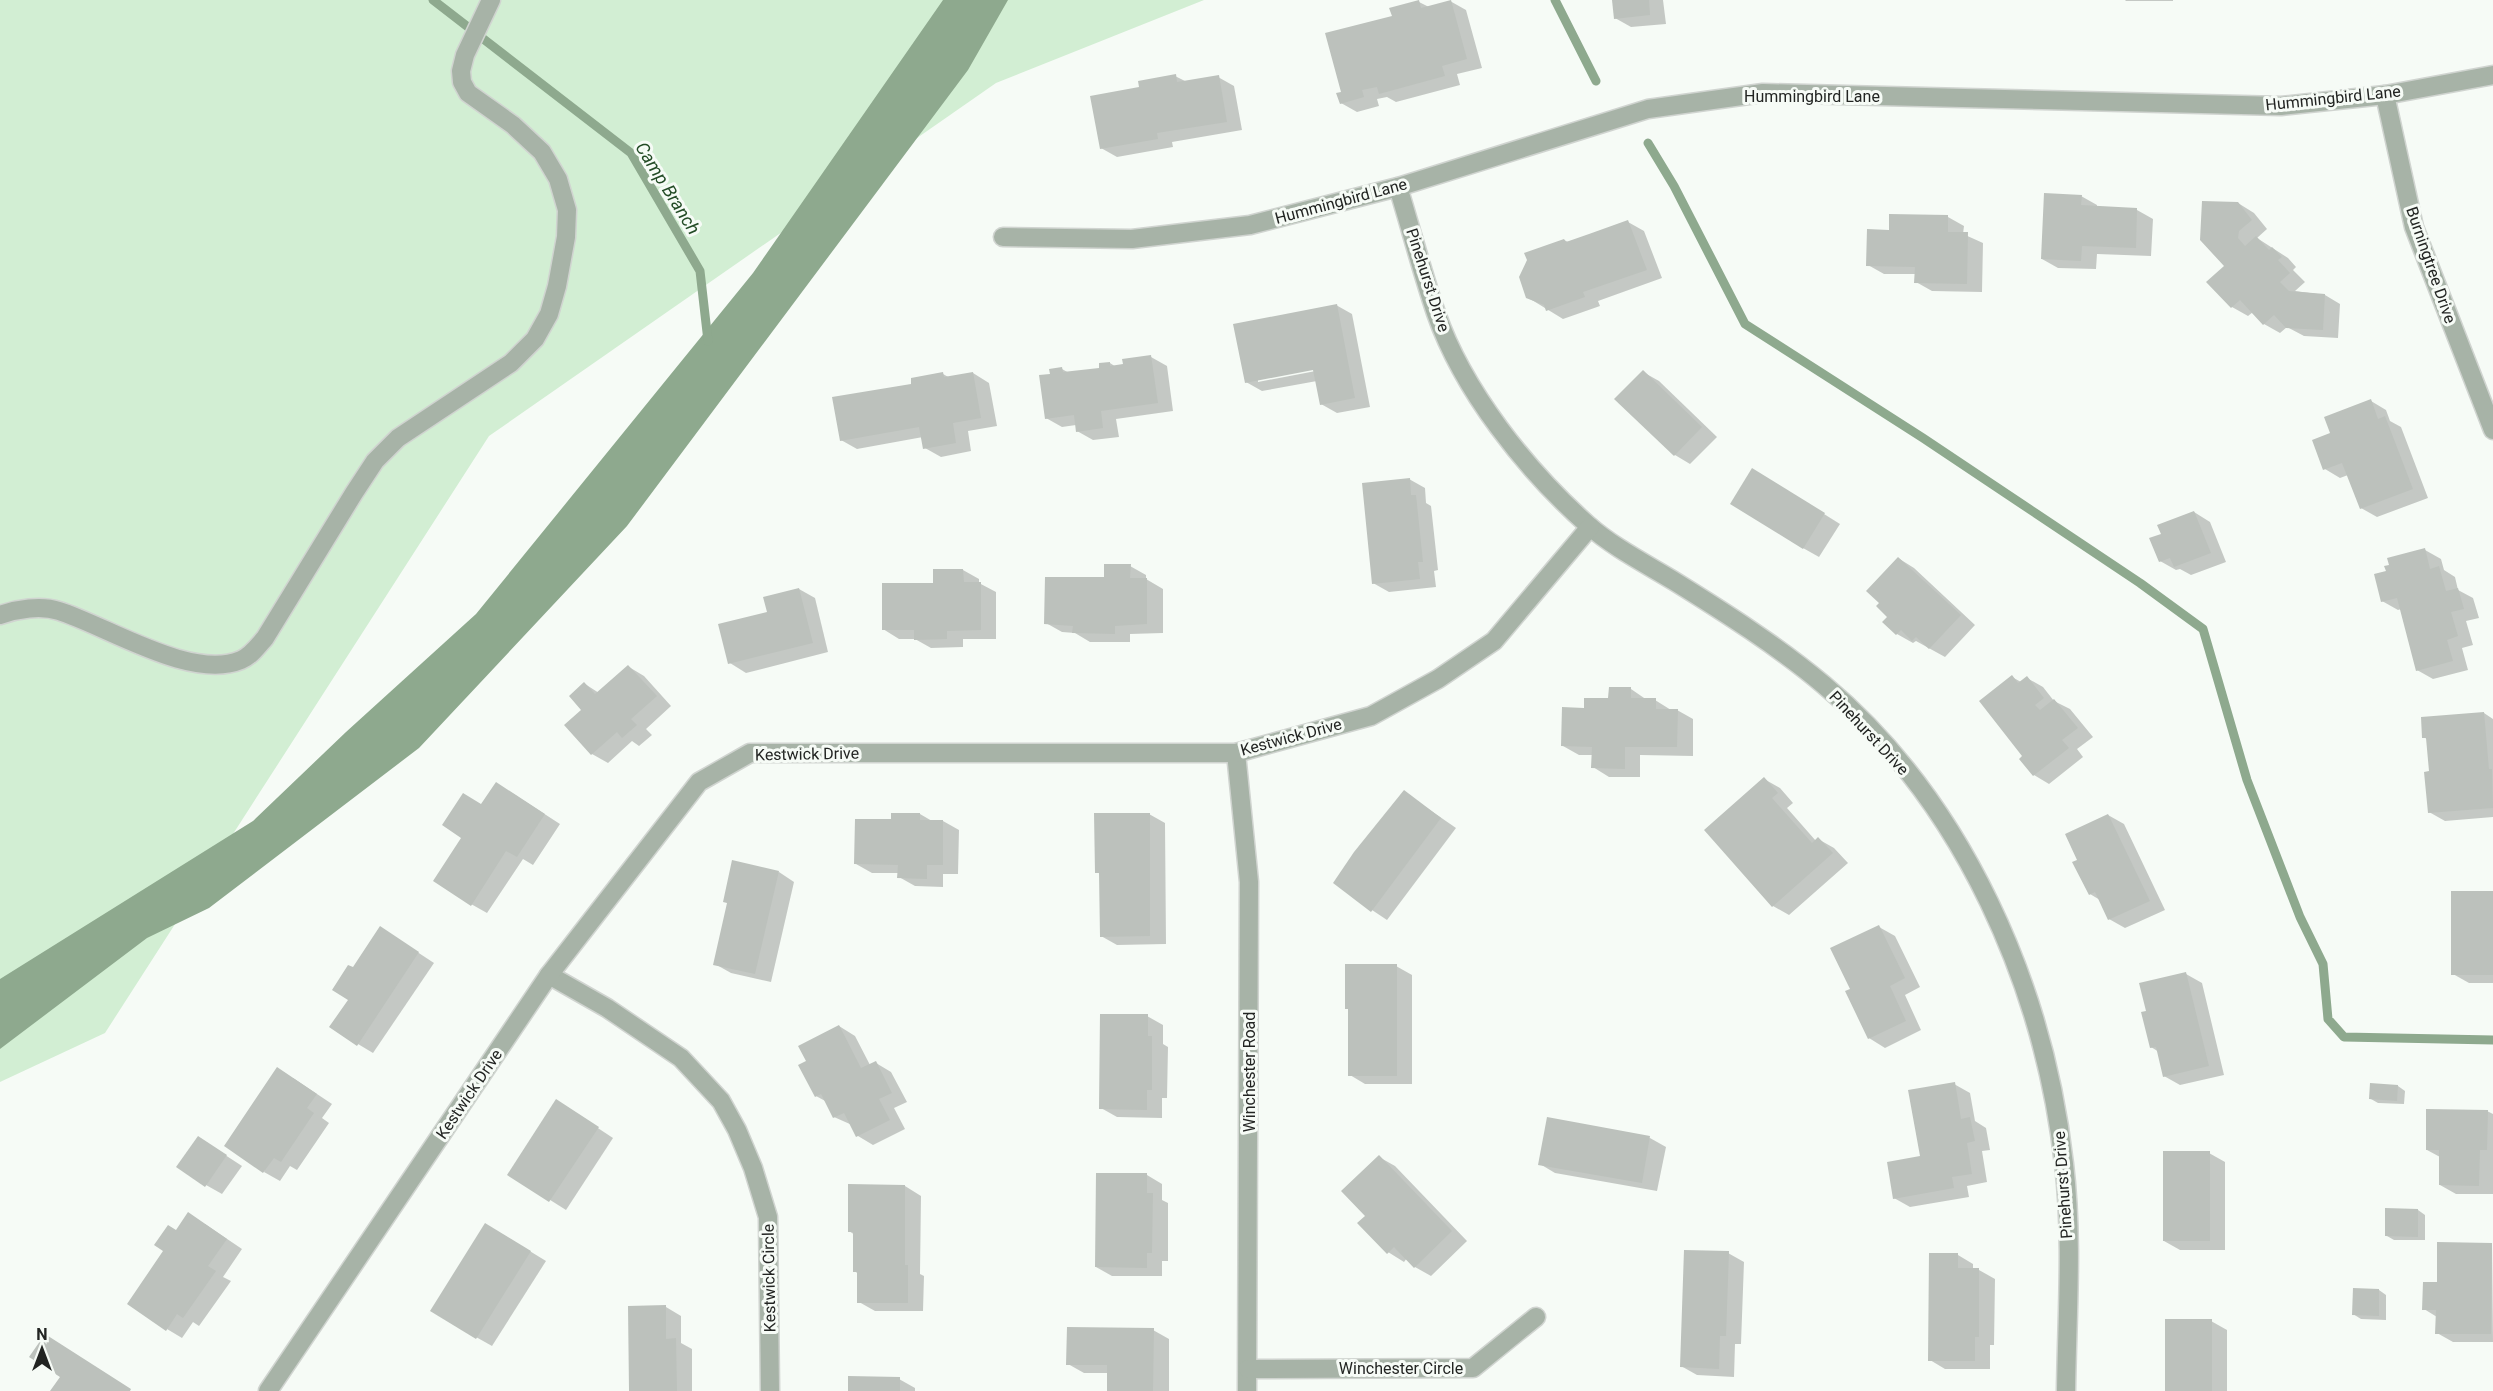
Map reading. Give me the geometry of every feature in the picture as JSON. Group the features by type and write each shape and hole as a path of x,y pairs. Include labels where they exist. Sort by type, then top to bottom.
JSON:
{"street":[{"path":"0,615 12,611 57,610 166,655 206,663 229,663 242,660 265,639 375,461 398,438 511,363 535,339 549,314 557,286 566,237 567,210 558,178 542,152 513,125 468,93 462,82 461,71 465,55 491,0"},
{"name":"Hummingbird Lane","path":"1003,237 1132,239 1250,225 1398,187 1648,109 1763,93 2281,106 2385,94 2493,75"},
{"name":"Burningtree Drive","path":"2385,94 2414,227 2493,430"},
{"name":"Pinehurst Drive","path":"1398,187 1437,315 1475,394 1529,465 1590,526 1721,610 1824,685 1865,724 1913,779 1965,855 2012,954 2031,1004 2053,1085 2065,1166 2068,1225 2066,1391"},
{"name":"Kestwick Drive","path":"268,1391 549,975 699,782 750,753 1236,753 1371,716 1438,679 1494,640 1590,526"},
{"name":"Winchester Road","path":"1236,753 1250,882 1247,1391"},
{"name":"Kestwick Circle","path":"549,975 607,1008 681,1058 721,1101 737,1130 753,1168 768,1217 770,1391"},
{"name":"Winchester Circle","path":"1248,1369 1473,1368 1536,1317"}],"shaded area":[{"path":"0,0 1204,0 996,83 489,436 105,1033 0,1082"},
{"path":"943,0 1008,0 968,70 627,526 419,748 209,908 147,938 0,1049 0,979 253,821 346,732 476,614 753,273"}],"building":[{"path":"1419,0 1421,8 1451,0 1467,59 1442,66 1445,76 1379,94 1377,87 1362,90 1364,97 1340,104 1336,93 1341,92 1325,33 1392,16 1389,8"},
{"path":"1612,0 1649,0 1650,15 1614,19"},
{"path":"1176,74 1177,82 1219,75 1227,122 1157,133 1158,139 1100,149 1090,96 1139,87 1138,81"},
{"path":"2044,193 2082,195 2081,205 2137,208 2136,248 2082,246 2081,261 2041,259"},
{"path":"2202,201 2238,202 2252,220 2239,231 2238,238 2245,246 2256,236 2269,250 2272,247 2282,257 2278,260 2290,273 2280,282 2289,291 2325,294 2323,330 2286,328 2274,315 2263,325 2240,300 2231,308 2206,282 2224,266 2200,240"},
{"path":"1889,214 1948,215 1948,232 1968,232 1967,284 1914,283 1915,267 1866,266 1867,229 1889,230"},
{"path":"1628,220 1647,270 1583,292 1585,297 1546,311 1544,305 1526,298 1519,277 1527,260 1524,253 1564,239 1566,242"},
{"path":"1337,304 1355,398 1320,405 1313,370 1245,383 1233,324"},
{"path":"1151,355 1158,403 1101,411 1103,428 1076,432 1074,415 1045,419 1039,375 1050,374 1049,369 1062,367 1063,372 1099,368 1099,363 1110,362 1110,366 1123,364 1122,359"},
{"path":"1643,370 1702,427 1674,456 1614,399"},
{"path":"943,372 944,377 973,372 981,418 953,423 956,443 923,449 919,427 840,441 832,397 911,384 911,378"},
{"path":"2371,399 2378,419 2385,416 2413,489 2360,509 2342,463 2323,470 2312,440 2330,433 2324,417"},
{"path":"1752,468 1825,513 1803,549 1730,504"},
{"path":"1410,478 1411,495 1416,495 1423,562 1418,562 1420,579 1372,584 1362,483"},
{"path":"2194,511 2211,553 2174,567 2170,558 2159,562 2149,538 2161,534 2157,525"},
{"path":"2425,548 2430,569 2439,566 2446,591 2458,588 2464,609 2451,612 2458,636 2447,640 2453,661 2416,671 2397,598 2381,602 2374,574 2386,571 2384,566 2389,565 2387,558"},
{"path":"1898,557 1961,615 1929,649 1916,637 1912,641 1901,630 1896,635 1882,622 1887,617 1876,606 1879,603 1866,591"},
{"path":"1104,564 1131,564 1130,578 1147,578 1147,624 1115,626 1115,634 1072,633 1073,626 1044,624 1045,577 1104,577"},
{"path":"933,569 963,569 964,582 981,582 981,630 947,631 947,639 914,640 914,630 882,630 882,583 933,583"},
{"path":"799,588 813,643 728,664 718,624 767,612 763,597"},
{"path":"628,665 657,696 631,719 637,725 622,738 617,732 591,755 564,725 581,710 569,696 584,682 595,694"},
{"path":"2012,675 2018,683 2027,676 2044,698 2035,705 2040,710 2054,699 2078,728 2062,740 2069,748 2033,776 2019,759 2022,756 1979,701"},
{"path":"1609,687 1631,687 1631,698 1656,698 1656,709 1678,709 1677,747 1625,747 1625,769 1591,768 1592,747 1561,746 1562,707 1584,708 1584,698 1608,698"},
{"path":"2484,712 2489,769 2492,769 2493,808 2428,813 2424,772 2429,771 2426,738 2422,738 2421,717"},
{"path":"1764,777 1778,793 1772,798 1812,843 1818,837 1833,853 1772,907 1704,830"},
{"path":"496,782 545,814 517,857 506,851 471,906 433,881 461,838 442,825 463,793 481,804"},
{"path":"1404,790 1441,818 1371,912 1333,883 1354,852"},
{"path":"891,813 920,813 920,820 943,820 943,865 927,865 927,879 897,878 898,865 854,864 855,819 891,819"},
{"path":"1094,813 1150,813 1150,936 1100,937 1099,873 1095,873"},
{"path":"2108,814 2150,901 2108,920 2095,892 2089,895 2072,862 2077,860 2065,834"},
{"path":"732,860 779,871 755,974 713,965 727,903 723,902"},
{"path":"2451,891 2493,891 2493,975 2451,975"},
{"path":"1879,925 1905,978 1890,986 1906,1021 1868,1039 1845,991 1850,989 1830,948"},
{"path":"380,926 419,952 357,1046 329,1027 348,1000 332,990 348,965 353,967"},
{"path":"1345,964 1397,964 1397,1076 1348,1076"},
{"path":"2186,972 2209,1066 2163,1077 2156,1047 2150,1048 2141,1012 2146,1011 2139,983"},
{"path":"1100,1014 1148,1014 1148,1036 1152,1036 1152,1090 1147,1090 1147,1110 1099,1109"},
{"path":"839,1025 861,1068 876,1061 892,1093 879,1099 890,1120 856,1137 844,1113 833,1118 821,1094 815,1097 798,1065 806,1061 798,1046"},
{"path":"277,1067 317,1094 307,1108 314,1113 281,1162 274,1158 263,1173 224,1146"},
{"path":"1955,1082 1961,1119 1970,1117 1975,1141 1967,1143 1972,1174 1952,1177 1954,1188 1893,1199 1887,1162 1920,1156 1908,1090"},
{"path":"2370,1083 2398,1085 2397,1101 2369,1099"},
{"path":"556,1099 599,1127 549,1202 507,1175"},
{"path":"2426,1109 2488,1110 2487,1150 2480,1150 2479,1186 2439,1185 2439,1150 2426,1150"},
{"path":"1547,1117 1650,1136 1642,1183 1538,1165"},
{"path":"198,1136 227,1155 205,1187 176,1167"},
{"path":"2163,1151 2210,1151 2210,1241 2163,1241"},
{"path":"1379,1155 1452,1231 1414,1268 1394,1247 1387,1254 1357,1223 1365,1216 1341,1191"},
{"path":"1096,1173 1147,1173 1147,1193 1153,1193 1152,1253 1147,1253 1147,1268 1095,1267"},
{"path":"848,1184 905,1185 905,1265 908,1265 908,1303 857,1303 857,1272 853,1272 853,1232 848,1232"},
{"path":"2385,1208 2418,1209 2418,1237 2385,1236"},
{"path":"188,1212 227,1239 208,1266 216,1271 183,1318 177,1314 166,1331 127,1304 163,1251 154,1245 168,1225 176,1230"},
{"path":"485,1223 531,1251 476,1339 430,1311"},
{"path":"2437,1242 2492,1243 2491,1334 2435,1334 2436,1310 2422,1310 2423,1282 2437,1282"},
{"path":"1684,1250 1729,1251 1726,1336 1720,1336 1719,1369 1680,1367"},
{"path":"1929,1253 1958,1253 1958,1268 1979,1268 1979,1337 1975,1337 1975,1361 1928,1361"},
{"path":"2353,1288 2379,1289 2379,1316 2352,1315"},
{"path":"666,1305 666,1339 676,1338 677,1391 629,1391 628,1306"},
{"path":"2165,1319 2212,1319 2212,1391 2165,1391"},
{"path":"1067,1327 1154,1328 1153,1391 1107,1391 1107,1365 1066,1365"},
{"path":"45,1334 131,1389 130,1391 50,1391 60,1377 29,1357"},
{"path":"848,1376 900,1377 900,1391 848,1391"}],"waterway":[{"name":"Camp Branch","path":"433,0 631,153 700,271 708,341"},
{"path":"1555,0 1596,81"},
{"path":"1648,143 1674,186 1745,324 1923,438 2140,583 2203,629 2247,780 2300,917 2323,964 2328,1019 2344,1037 2493,1040"}]}
